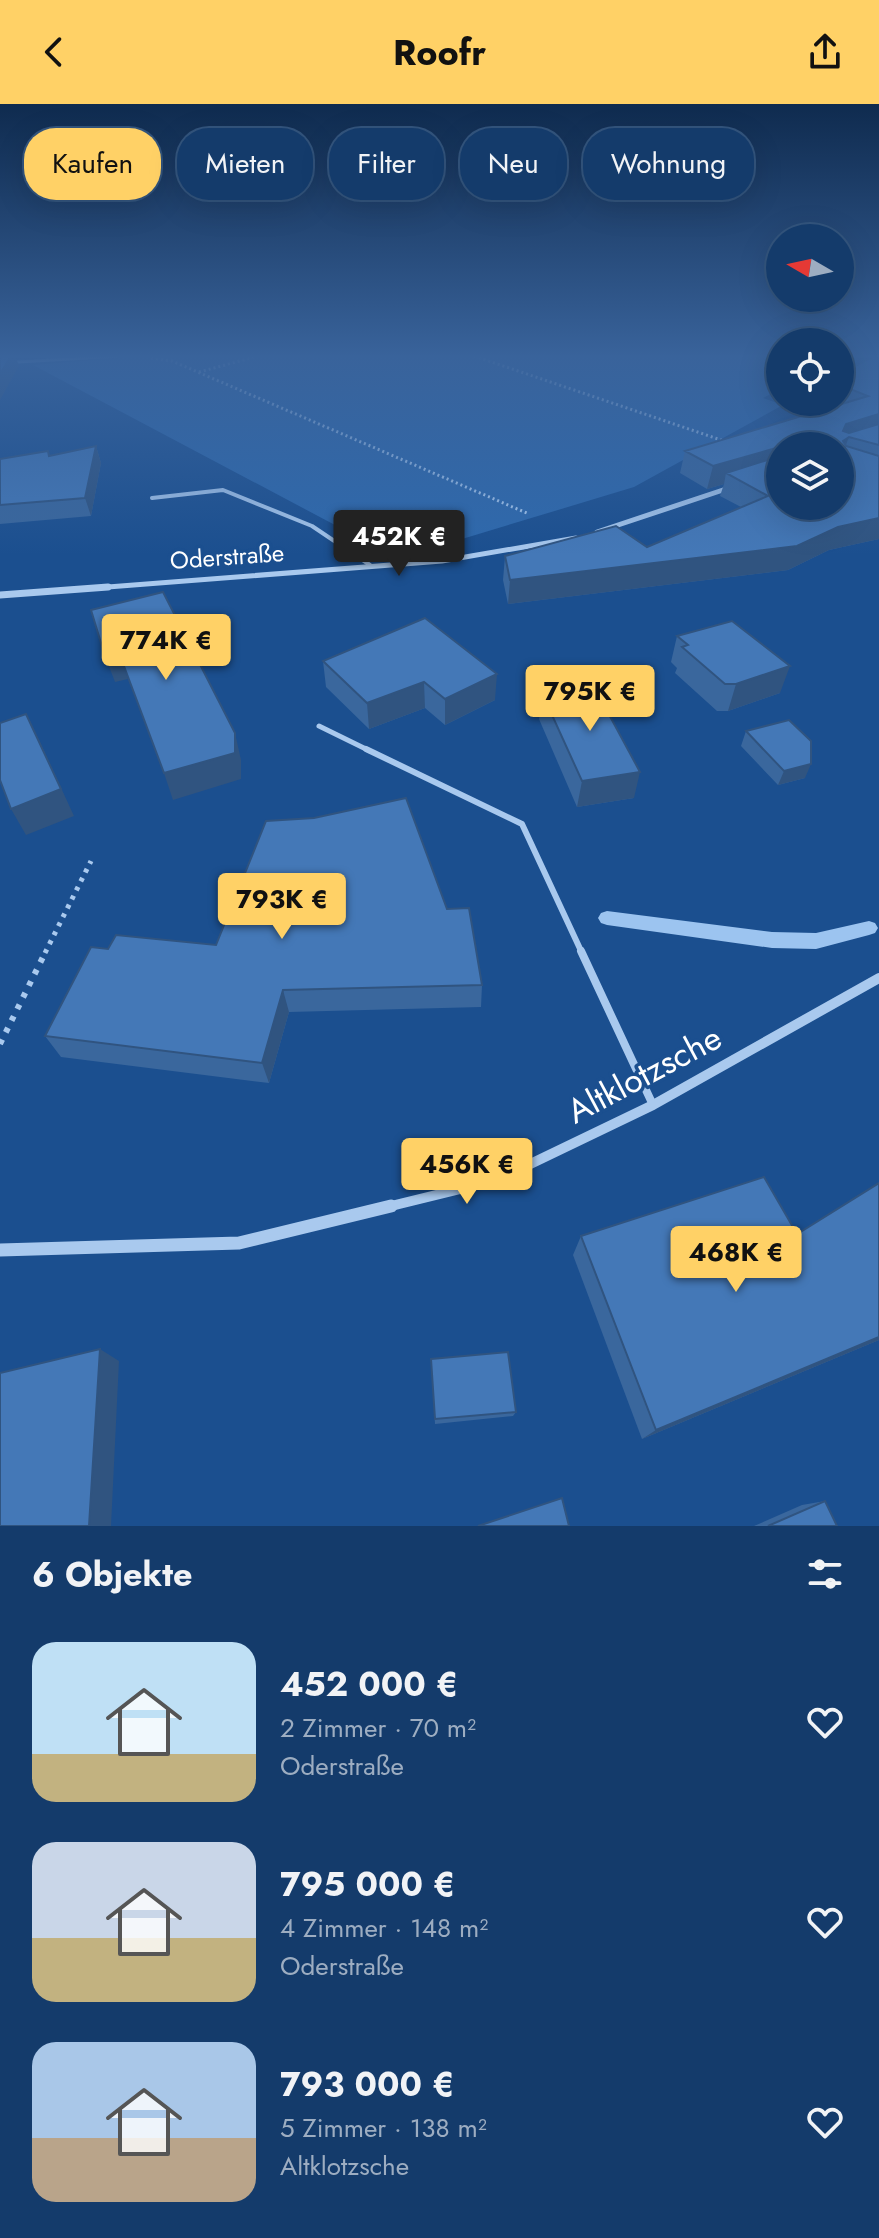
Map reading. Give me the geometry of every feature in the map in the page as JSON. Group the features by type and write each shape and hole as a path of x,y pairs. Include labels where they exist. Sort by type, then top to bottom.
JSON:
{"street":[{"name":"Oderstraße","path":"0,595 442,561 581,537 737,485"},
{"name":"Altklotzsche","path":"0,1250 239,1243 497,1180 653,1105 879,978"}],"lane":[{"path":"152,498 223,490 312,526 370,565"},
{"path":"319,726 522,824 653,1105"}],"path":[{"path":"315,422 581,537"},
{"path":"669,422 733,444"},
{"path":"0,1044 91,861"}],"shaded area":[{"path":"141,422 751,422 634,487 439,546 384,551"}],"building":[{"path":"780,422 851,422 846,424 843,431 846,432 766,432 766,451 713,466 685,451"},
{"path":"879,424 879,445 854,438 852,432"},
{"path":"96,446 85,498 0,505 0,459 48,451 49,456"},
{"path":"854,448 879,456 879,518 838,527 797,546 510,580 505,556 616,526 647,547 766,497 766,520 854,520"},
{"path":"766,460 766,495 726,473"},
{"path":"163,592 235,733 235,753 164,773 119,653 105,656 91,610"},
{"path":"425,618 497,674 445,699 424,682 367,703 323,661"},
{"path":"732,621 790,666 736,684 725,684 682,647 688,645 677,636"},
{"path":"592,683 640,772 582,781 542,693"},
{"path":"26,714 61,789 11,809 0,780 0,723"},
{"path":"789,720 811,741 811,764 784,771 746,731"},
{"path":"406,798 447,909 469,908 482,985 283,990 262,1063 45,1036 91,947 108,949 116,935 216,945 266,821 314,818"},
{"path":"764,1177 797,1234 879,1183 879,1337 656,1430 581,1236"},
{"path":"100,1349 89,1526 0,1526 0,1373"},
{"path":"508,1352 516,1412 435,1419 431,1359"},
{"path":"562,1498 569,1526 478,1526"},
{"path":"825,1501 837,1526 768,1526"}],"waterway":[{"path":"607,918 772,940 816,941 869,928"}]}
